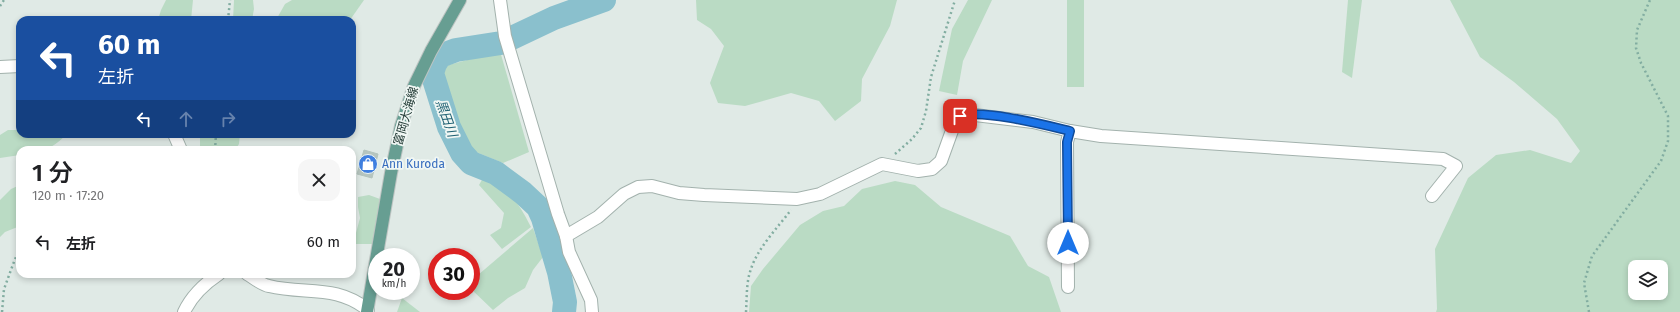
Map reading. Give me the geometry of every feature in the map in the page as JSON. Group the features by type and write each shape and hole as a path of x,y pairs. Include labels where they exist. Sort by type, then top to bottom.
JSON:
{"main road":[{"name":"富岡大海線","path":"367,311 391,173 414,86 431,51 460,0"}],"street":[{"path":"500,0 506,41 566,236 569,252 590,300 592,312"},
{"path":"0,67 16,66"},
{"path":"566,236 598,216 624,194 638,187 652,186 679,193 704,195 797,199 820,194 882,164 918,170 932,169 941,161 954,125 960,116 967,114 1033,122 1070,131 1101,136 1443,159 1456,166 1432,196"},
{"path":"1068,287 1067,142 1070,131"},
{"path":"184,312 190,300 205,283 213,278"},
{"path":"255,278 268,286 290,290 326,291 358,302 367,311"}],"path":[{"path":"0,6 4,0"},
{"path":"228,16 230,0"},
{"path":"882,164 912,139 920,128 926,111 931,77 955,0"},
{"path":"1589,312 1584,283 1592,256 1661,161 1668,141 1668,116 1641,63 1636,48 1637,30 1650,0"},
{"path":"746,312 746,297 751,269 760,252 794,206 797,199"},
{"path":"2,312 4,289 16,257"}],"green space":[{"path":"166,0 193,0 191,16 159,16"},
{"path":"234,0 253,0 253,16 233,16"},
{"path":"292,0 364,0 353,16 278,16 285,4"},
{"path":"696,0 897,0 890,26 862,79 861,101 835,121 819,101 791,93 745,106 718,103 710,83 724,46 711,29 697,20"},
{"path":"968,0 992,0 963,61 957,95 939,91 952,29"},
{"path":"1067,0 1084,0 1084,87 1067,87"},
{"path":"1348,0 1362,0 1352,78 1342,72"},
{"path":"1450,0 1680,0 1680,312 1436,312 1435,249 1468,178 1496,155 1530,150 1571,163 1580,151 1557,119 1514,82 1480,57"},
{"path":"500,51 529,152 503,163 471,150 460,134 441,80 445,66"},
{"path":"8,130 16,130 16,138 62,138 52,146 16,146 16,156 0,158 0,135"},
{"path":"200,138 240,138 238,146 200,146"},
{"path":"483,178 500,186 512,197 531,227 502,249 490,235 501,228 504,213 479,185"},
{"path":"895,181 915,185 941,207 1010,236 1028,266 1049,277 1061,312 749,312 751,286 763,269 800,225 823,211 844,206 862,189"},
{"path":"16,187 16,228 5,232 0,237 0,200 11,189"},
{"path":"369,195 380,199 372,244 356,244 356,233 360,218 358,197"},
{"path":"533,228 543,257 533,270 525,288 508,298 493,310 480,298 480,273"},
{"path":"401,300 405,300 420,312 397,312"}],"building":[{"name":"Ann Kuroda","path":"364,150 378,154 372,178 357,174"}],"waterway":[{"name":"黒田川","path":"564,312 565,302 559,272 543,218 538,207 523,193 496,173 471,163 462,153 449,127 432,73 440,56 456,50 501,43 554,18 604,0"}],"place":[{"name":"Ann Kuroda","path":"368,164"}],"route":[{"path":"960,116 967,114 1033,122 1070,131 1067,142 1068,243"}]}
